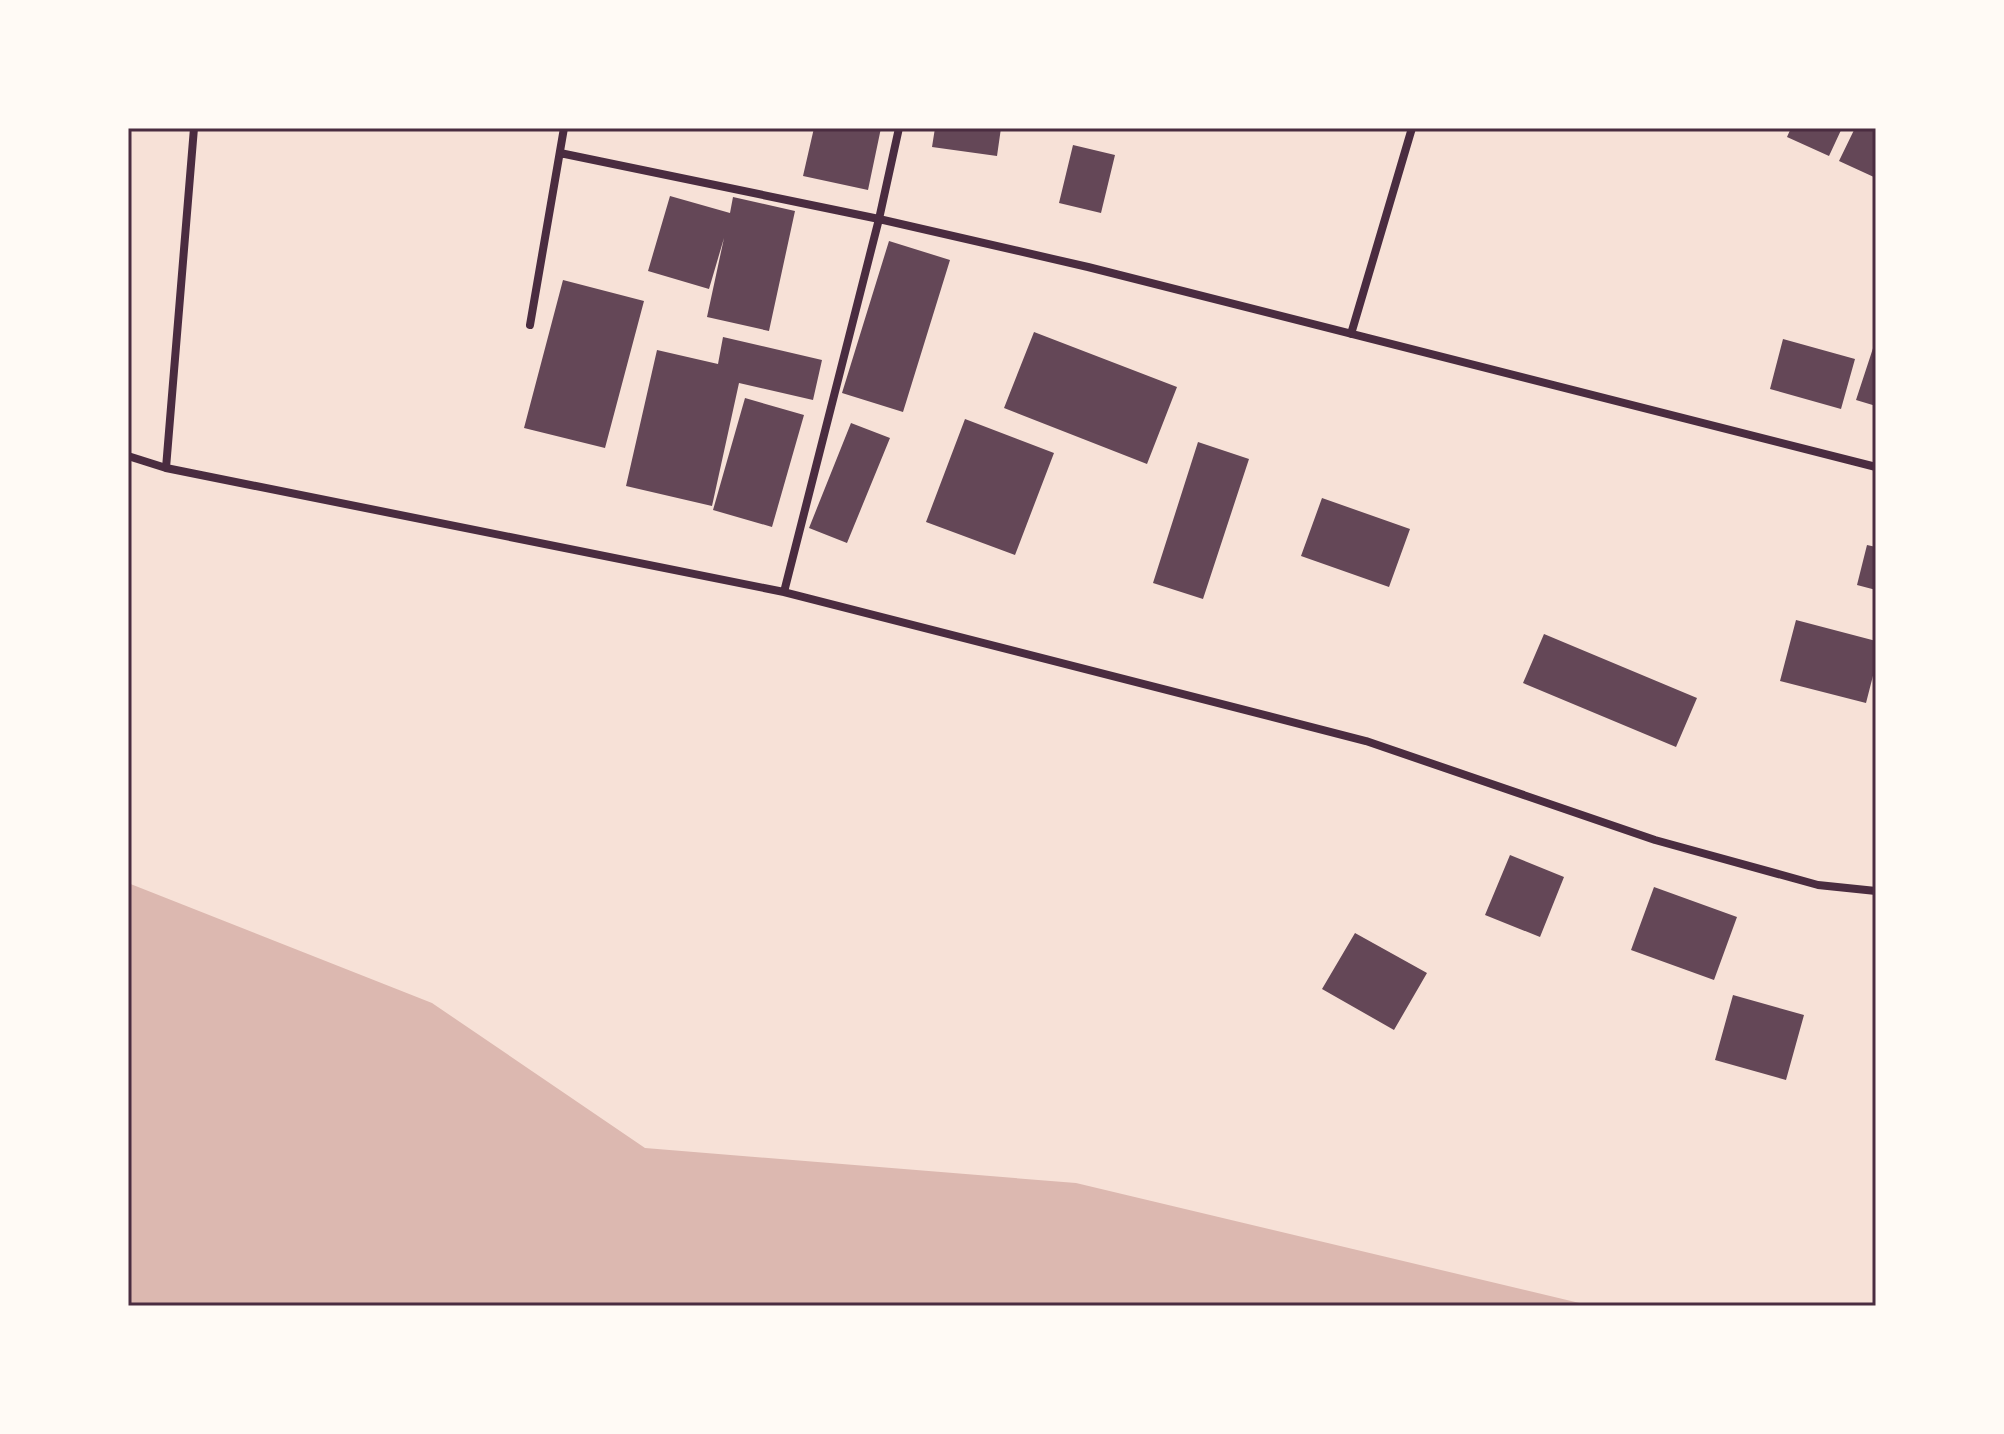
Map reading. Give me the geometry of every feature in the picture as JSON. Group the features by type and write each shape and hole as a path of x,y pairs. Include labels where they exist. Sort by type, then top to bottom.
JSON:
{"street":[{"path":"166,468 194,128"},
{"path":"530,325 564,128"},
{"path":"784,592 879,219 899,128"},
{"path":"1351,334 1412,128"},
{"path":"560,153 879,219 1088,267 1876,467"},
{"path":"128,456 166,468 784,592 1366,741 1655,840 1818,885 1876,891"}],"shaded area":[{"path":"128,883 432,1003 645,1148 1076,1183 1592,1306 128,1306"}],"building":[{"path":"814,128 881,128 868,190 803,176"},
{"path":"935,128 1001,128 997,156 932,147"},
{"path":"1791,128 1842,128 1829,156 1787,137"},
{"path":"1855,128 1876,128 1876,178 1839,161"},
{"path":"1073,145 1115,155 1101,213 1059,203"},
{"path":"670,196 730,213 733,197 795,211 769,331 707,317 724,238 709,289 648,271"},
{"path":"889,241 950,260 903,412 842,393"},
{"path":"563,280 644,301 605,448 524,428"},
{"path":"1034,332 1177,387 1147,464 1004,408"},
{"path":"723,337 822,360 813,400 739,383 712,506 626,486 657,350 718,364"},
{"path":"1783,339 1855,359 1841,409 1770,389"},
{"path":"1876,339 1876,406 1856,400"},
{"path":"745,398 804,415 772,527 713,510"},
{"path":"965,419 1054,453 1015,555 926,522"},
{"path":"851,423 890,438 847,543 809,528"},
{"path":"1198,442 1249,459 1203,599 1153,583"},
{"path":"1322,498 1410,529 1389,587 1301,556"},
{"path":"1867,545 1876,547 1876,590 1857,585"},
{"path":"1796,620 1876,641 1876,664 1866,703 1780,681"},
{"path":"1544,634 1697,698 1676,747 1523,683"},
{"path":"1510,855 1564,877 1540,937 1485,915"},
{"path":"1654,887 1737,917 1714,980 1631,950"},
{"path":"1355,933 1427,973 1394,1030 1322,989"},
{"path":"1733,995 1804,1015 1786,1080 1715,1060"}]}
